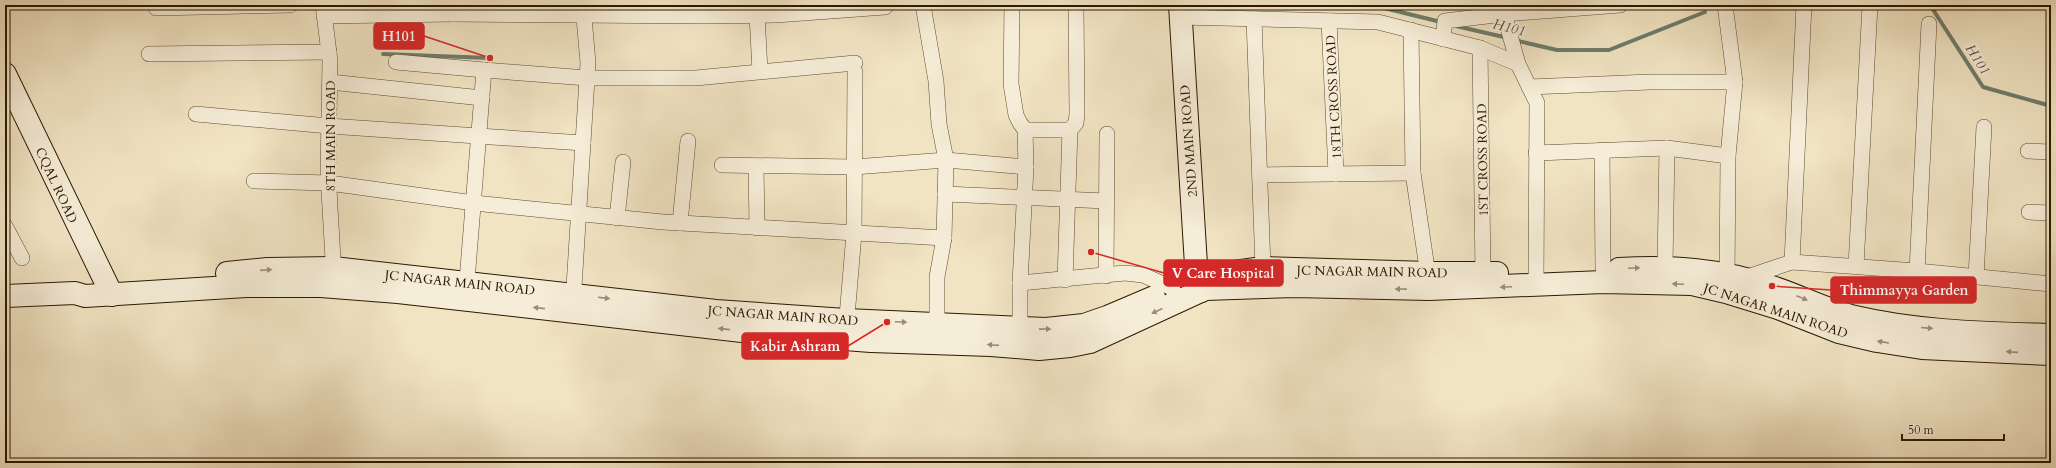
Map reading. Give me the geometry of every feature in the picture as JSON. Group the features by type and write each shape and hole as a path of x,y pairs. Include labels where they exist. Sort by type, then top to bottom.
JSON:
{"main road":[{"name":"2ND MAIN ROAD","path":"1180,11 1199,284"},
{"name":"CQAL ROAD","path":"5,74 78,228 109,289"},
{"name":"JC NAGAR MAIN ROAD","path":"937,333 1039,348 1070,346 1090,342 1109,335 1175,295 1199,284 1263,268 1429,281 1483,273 1536,279 1603,269 1665,267 1711,271 1733,281 1778,308 1839,332 1877,341 1922,348 2051,354"},
{"name":"JC NAGAR MAIN ROAD","path":"5,296 76,293 84,285 109,289 244,279 334,277 573,303 716,311 846,329 937,333 1020,329 1046,330 1084,325 1175,295"},
{"name":"JC NAGAR MAIN ROAD","path":"1199,284 1205,289 1429,281 1536,279 1692,284 1733,281 1846,315 1894,325 2051,334"}],"street":[{"path":"156,8 290,5"},
{"path":"923,5 936,81 939,124 946,160 944,238 937,277 937,333"},
{"path":"1012,5 1011,84 1016,115 1020,124 1025,130 1026,167 1020,283 1020,329"},
{"path":"1443,39 1445,21 1503,10 1620,5"},
{"path":"1725,5 1734,82 1728,156 1733,281 1792,262 1917,271 2051,284"},
{"path":"1792,262 1804,5"},
{"path":"1856,266 1870,5"},
{"path":"1064,280 1070,130 1076,123 1077,114 1076,7"},
{"path":"324,10 583,10 757,15 885,8"},
{"name":"8TH MAIN ROAD","path":"324,10 329,52 329,183 334,277"},
{"path":"573,303 580,214 588,63 583,10"},
{"path":"1503,10 1518,64 1537,103 1536,279"},
{"path":"1180,11 1254,19 1378,22 1480,48 1518,64"},
{"path":"757,15 760,71"},
{"path":"1254,19 1263,268"},
{"name":"18TH CROSS ROAD","path":"1329,21 1336,174"},
{"path":"1917,271 1929,24"},
{"path":"1411,30 1413,173 1429,281"},
{"name":"1ST CROSS ROAD","path":"1480,48 1483,273"},
{"path":"149,54 329,52"},
{"path":"396,62 587,78 696,78 760,71 855,68 856,125 854,167 854,234 846,329"},
{"path":"466,292 484,70"},
{"path":"330,82 482,98"},
{"path":"1529,87 1650,82 1734,82"},
{"path":"196,114 329,126 583,143"},
{"path":"1976,277 1984,127"},
{"path":"1025,130 1070,130"},
{"path":"1106,276 1107,134"},
{"path":"680,222 688,141"},
{"path":"1536,153 1667,148 1728,156"},
{"path":"1665,267 1667,148"},
{"path":"1602,150 1603,269"},
{"path":"2028,151 2051,152"},
{"path":"722,165 854,167 946,160 1026,167"},
{"path":"617,218 623,162"},
{"path":"756,166 757,228"},
{"path":"1260,175 1413,173"},
{"path":"254,180 329,183 474,203 617,218 757,228 810,229 854,234 944,238"},
{"path":"945,194 1106,201"},
{"path":"2029,212 2051,213"},
{"path":"6,231 22,258"},
{"path":"1020,283 1125,273 1142,275 1175,295"}],"waterway":[{"name":"H101","path":"1280,5 1380,7 1441,22"},
{"name":"H101","path":"1930,5 1983,87 2051,106"},
{"name":"H101","path":"1514,40 1557,50 1609,50 1705,12"},
{"name":"H101","path":"1456,26 1508,38"},
{"name":"H101","path":"383,54 490,58"}],"place":[{"name":"H101","path":"490,58"},
{"name":"V Care Hospital","path":"1091,252"},
{"name":"Thimmayya Garden","path":"1772,286"},
{"name":"Kabir Ashram","path":"887,322"}]}
